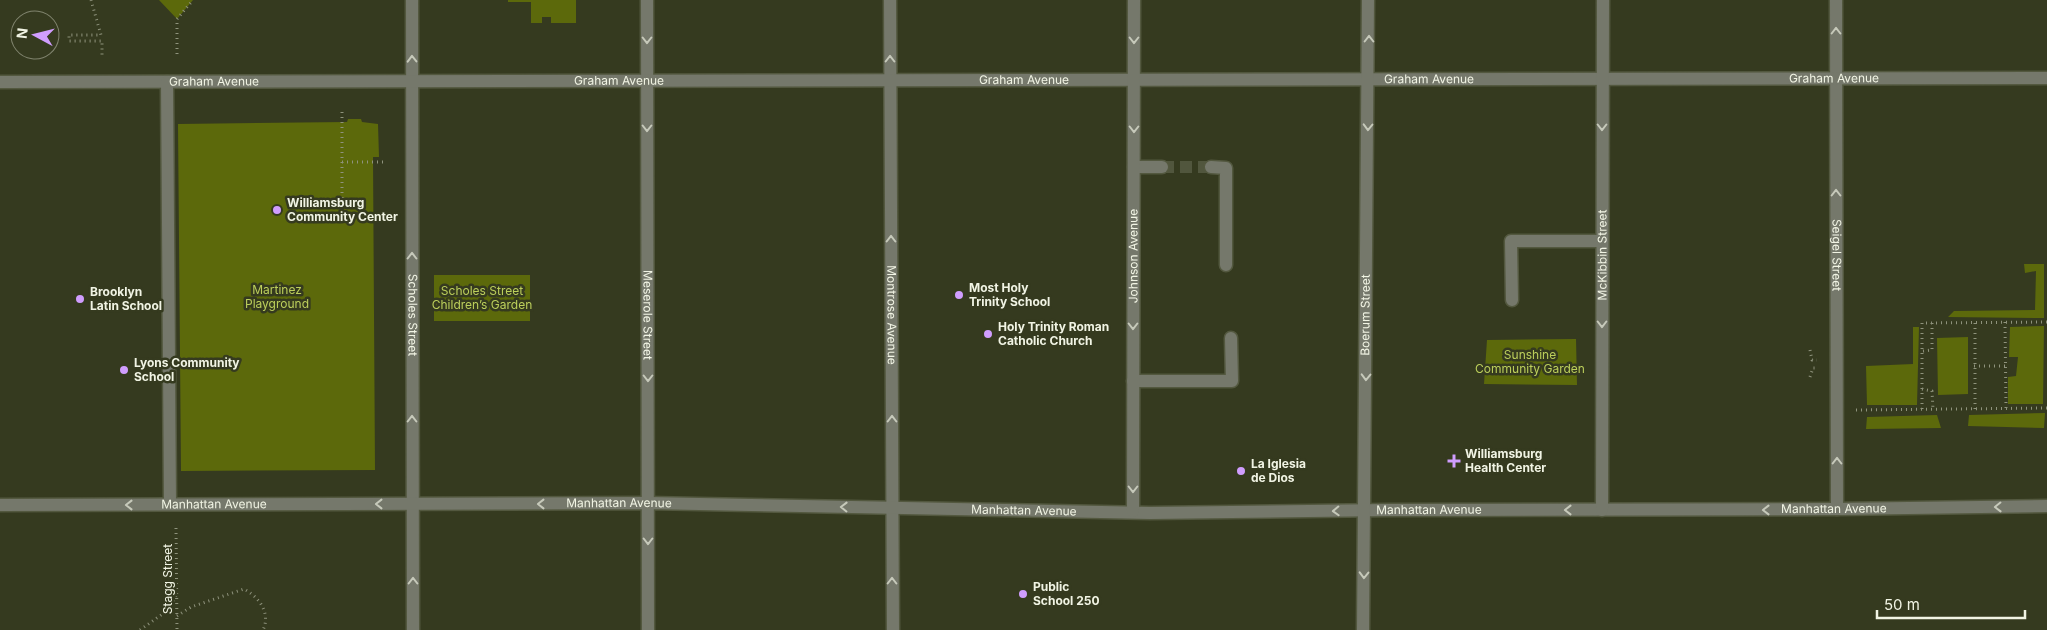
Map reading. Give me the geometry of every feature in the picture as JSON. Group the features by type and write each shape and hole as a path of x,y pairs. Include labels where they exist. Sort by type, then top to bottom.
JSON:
{"street":[{"name":"Scholes Street","path":"412,0 413,630"},
{"name":"Meserole Street","path":"647,0 648,630"},
{"name":"Montrose Avenue","path":"890,0 892,630"},
{"name":"Johnson Avenue","path":"1133,512 1134,0"},
{"name":"Boerum Street","path":"1363,630 1369,79 1368,0"},
{"name":"McKibbin Street","path":"1602,510 1603,0"},
{"name":"Seigel Street","path":"1836,0 1838,510"},
{"name":"Graham Avenue","path":"0,82 2047,78"},
{"path":"167,82 170,504"},
{"path":"1134,167 1162,168"},
{"path":"1211,168 1226,168 1226,266"},
{"path":"1512,300 1511,241 1602,241"},
{"path":"1133,382 1232,381 1231,338"},
{"name":"Manhattan Avenue","path":"0,505 648,503 1150,513 1364,510 1838,510 2047,506"}],"path":[{"path":"91,0 101,35 69,35 69,41 102,41 102,54"},
{"path":"177,54 177,19 193,0"},
{"path":"342,110 342,198"},
{"path":"342,162 386,162"},
{"path":"2005,322 2006,408"},
{"path":"1922,409 1922,323 2047,322"},
{"path":"1923,352 1932,350 1932,323"},
{"path":"1975,323 1975,409"},
{"path":"1810,350 1812,360 1817,360"},
{"path":"1974,366 2006,366"},
{"path":"1810,377 1813,368 1817,368"},
{"path":"1922,389 1932,391 1933,409"},
{"path":"1856,410 2047,408"},
{"name":"Stagg Street","path":"176,528 177,630"},
{"path":"177,616 191,607 244,589 253,594 263,606 267,622 263,630"},
{"path":"140,630 168,610 177,596"}],"green space":[{"path":"159,0 193,0 177,19"},
{"path":"508,0 576,0 576,23 551,23 551,17 542,17 542,23 531,23 531,2 508,2"},
{"name":"Martinez Playground","path":"348,119 361,119 362,122 378,124 379,157 373,157 375,470 181,471 178,124 347,122"},
{"path":"2024,264 2044,264 2044,318 1948,317 1954,311 2035,310 2036,271 2025,273"},
{"name":"Scholes Street Children’s Garden","path":"434,275 530,275 530,321 434,321"},
{"path":"2044,326 2043,404 2008,404 2008,377 2016,376 2018,357 2009,357 2010,327"},
{"path":"1913,327 1919,327 1917,405 1867,405 1866,366 1913,364"},
{"path":"1968,337 1968,394 1938,395 1937,338"},
{"name":"Sunshine Community Garden","path":"1576,339 1577,385 1484,384 1487,340"},
{"path":"2045,413 2044,428 1968,426 1969,415"},
{"path":"1937,415 1941,428 1866,429 1867,417"}],"tunnel":[{"path":"1162,167 1211,167"}],"place":[{"name":"Williamsburg Community Center","path":"277,210"},
{"name":"Most Holy Trinity School","path":"959,295"},
{"name":"Brooklyn Latin School","path":"80,299"},
{"name":"Holy Trinity Roman Catholic Church","path":"988,334"},
{"name":"Lyons Community School","path":"124,370"},
{"name":"Williamsburg Health Center","path":"1454,461"},
{"name":"La Iglesia de Dios","path":"1241,471"},
{"name":"Public School 250","path":"1023,594"}]}
